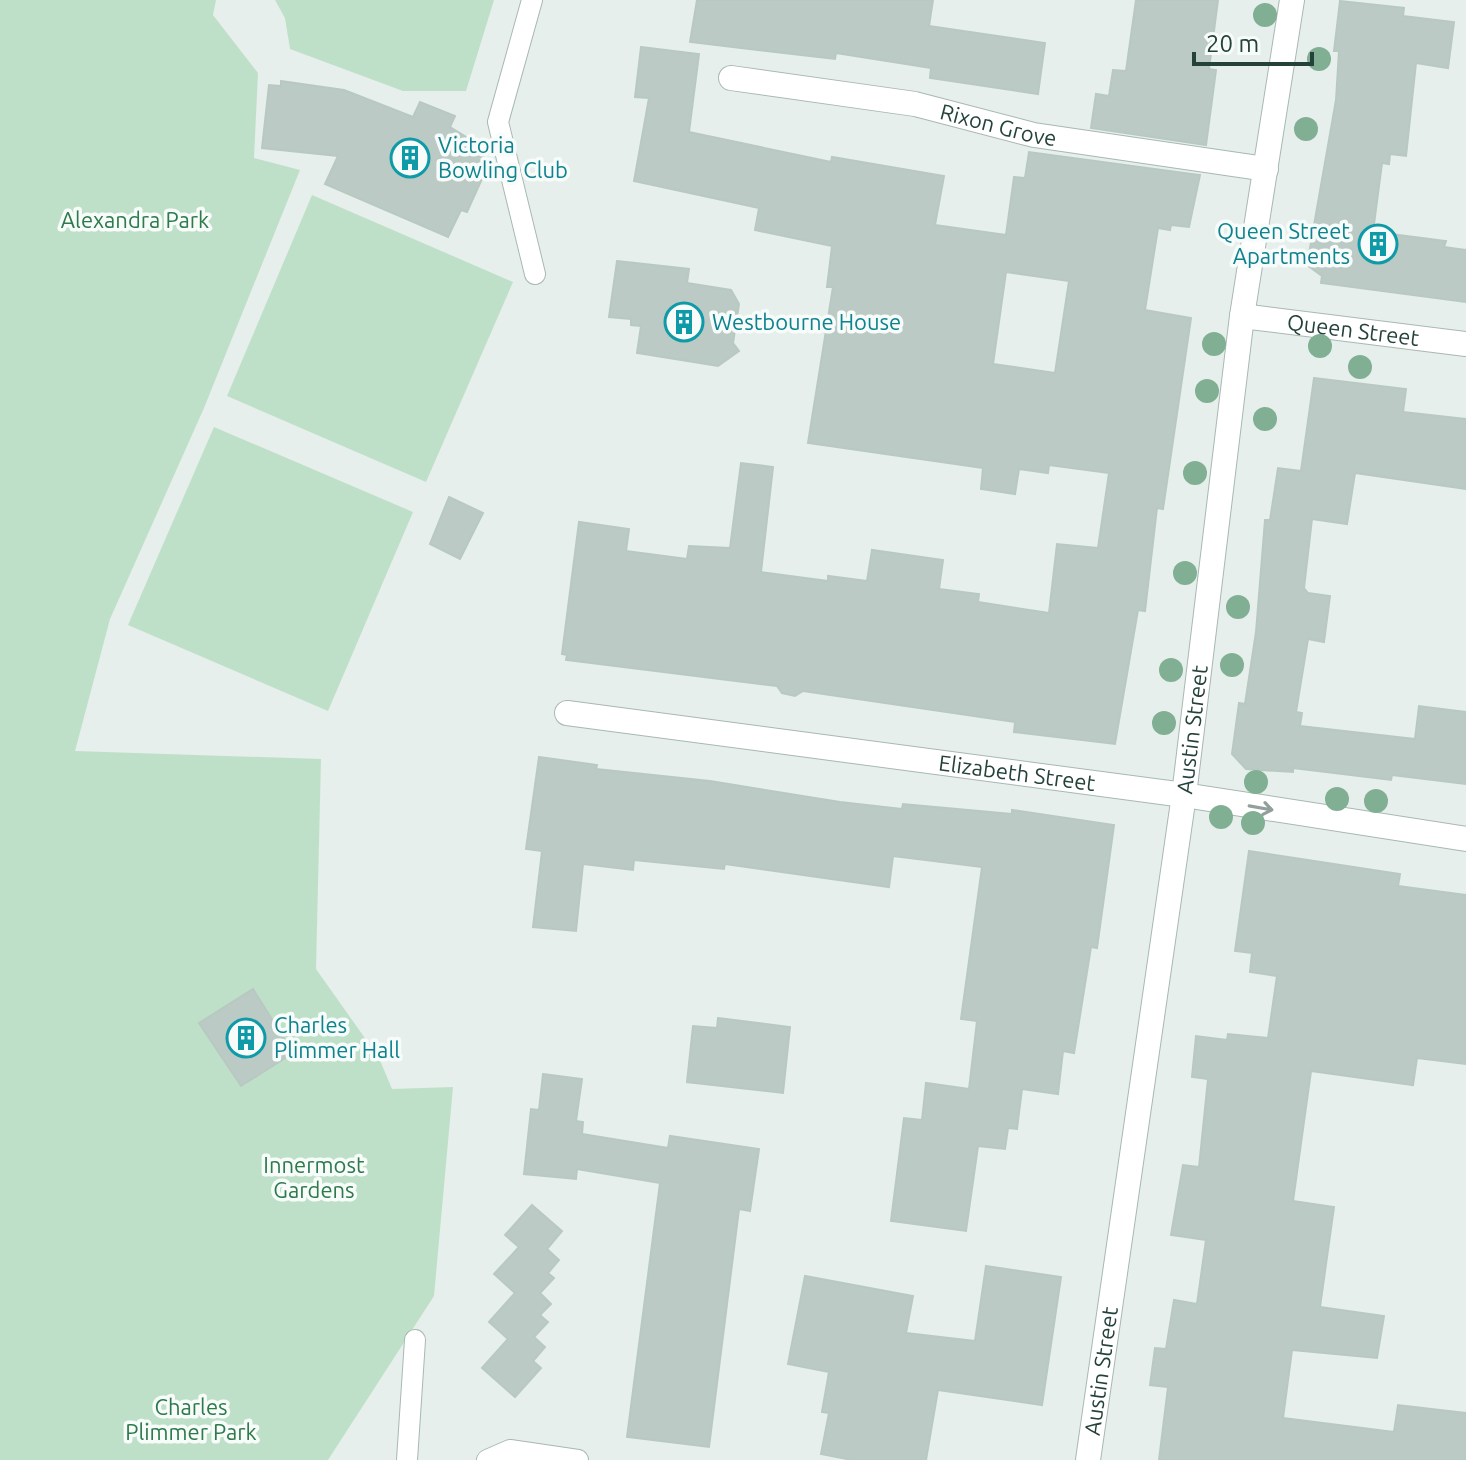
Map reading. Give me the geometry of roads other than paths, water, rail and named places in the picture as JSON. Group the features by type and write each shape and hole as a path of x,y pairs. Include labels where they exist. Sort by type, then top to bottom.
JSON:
{"street":[{"name":"Austin Street","path":"1088,1460 1184,795 1242,316 1292,0"},
{"name":"Rixon Grove","path":"731,78 915,104 1034,135 1266,169"},
{"name":"Queen Street","path":"1242,316 1466,344"},
{"name":"Elizabeth Street","path":"567,713 1184,795 1466,839"}],"lane":[{"path":"532,0 498,122 535,274"},
{"path":"407,1460 415,1340"},
{"path":"487,1460 510,1450 578,1460"}],"place":[{"name":"Victoria Bowling Club","path":"410,158"},
{"name":"Queen Street Apartments","path":"1378,244"},
{"name":"Westbourne House","path":"684,322"},
{"name":"Charles Plimmer Hall","path":"246,1038"}],"park label":[{"name":"Alexandra Park","path":"135,220"},
{"name":"Innermost Gardens","path":"314,1178"},
{"name":"Charles Plimmer Park","path":"191,1420"}]}
